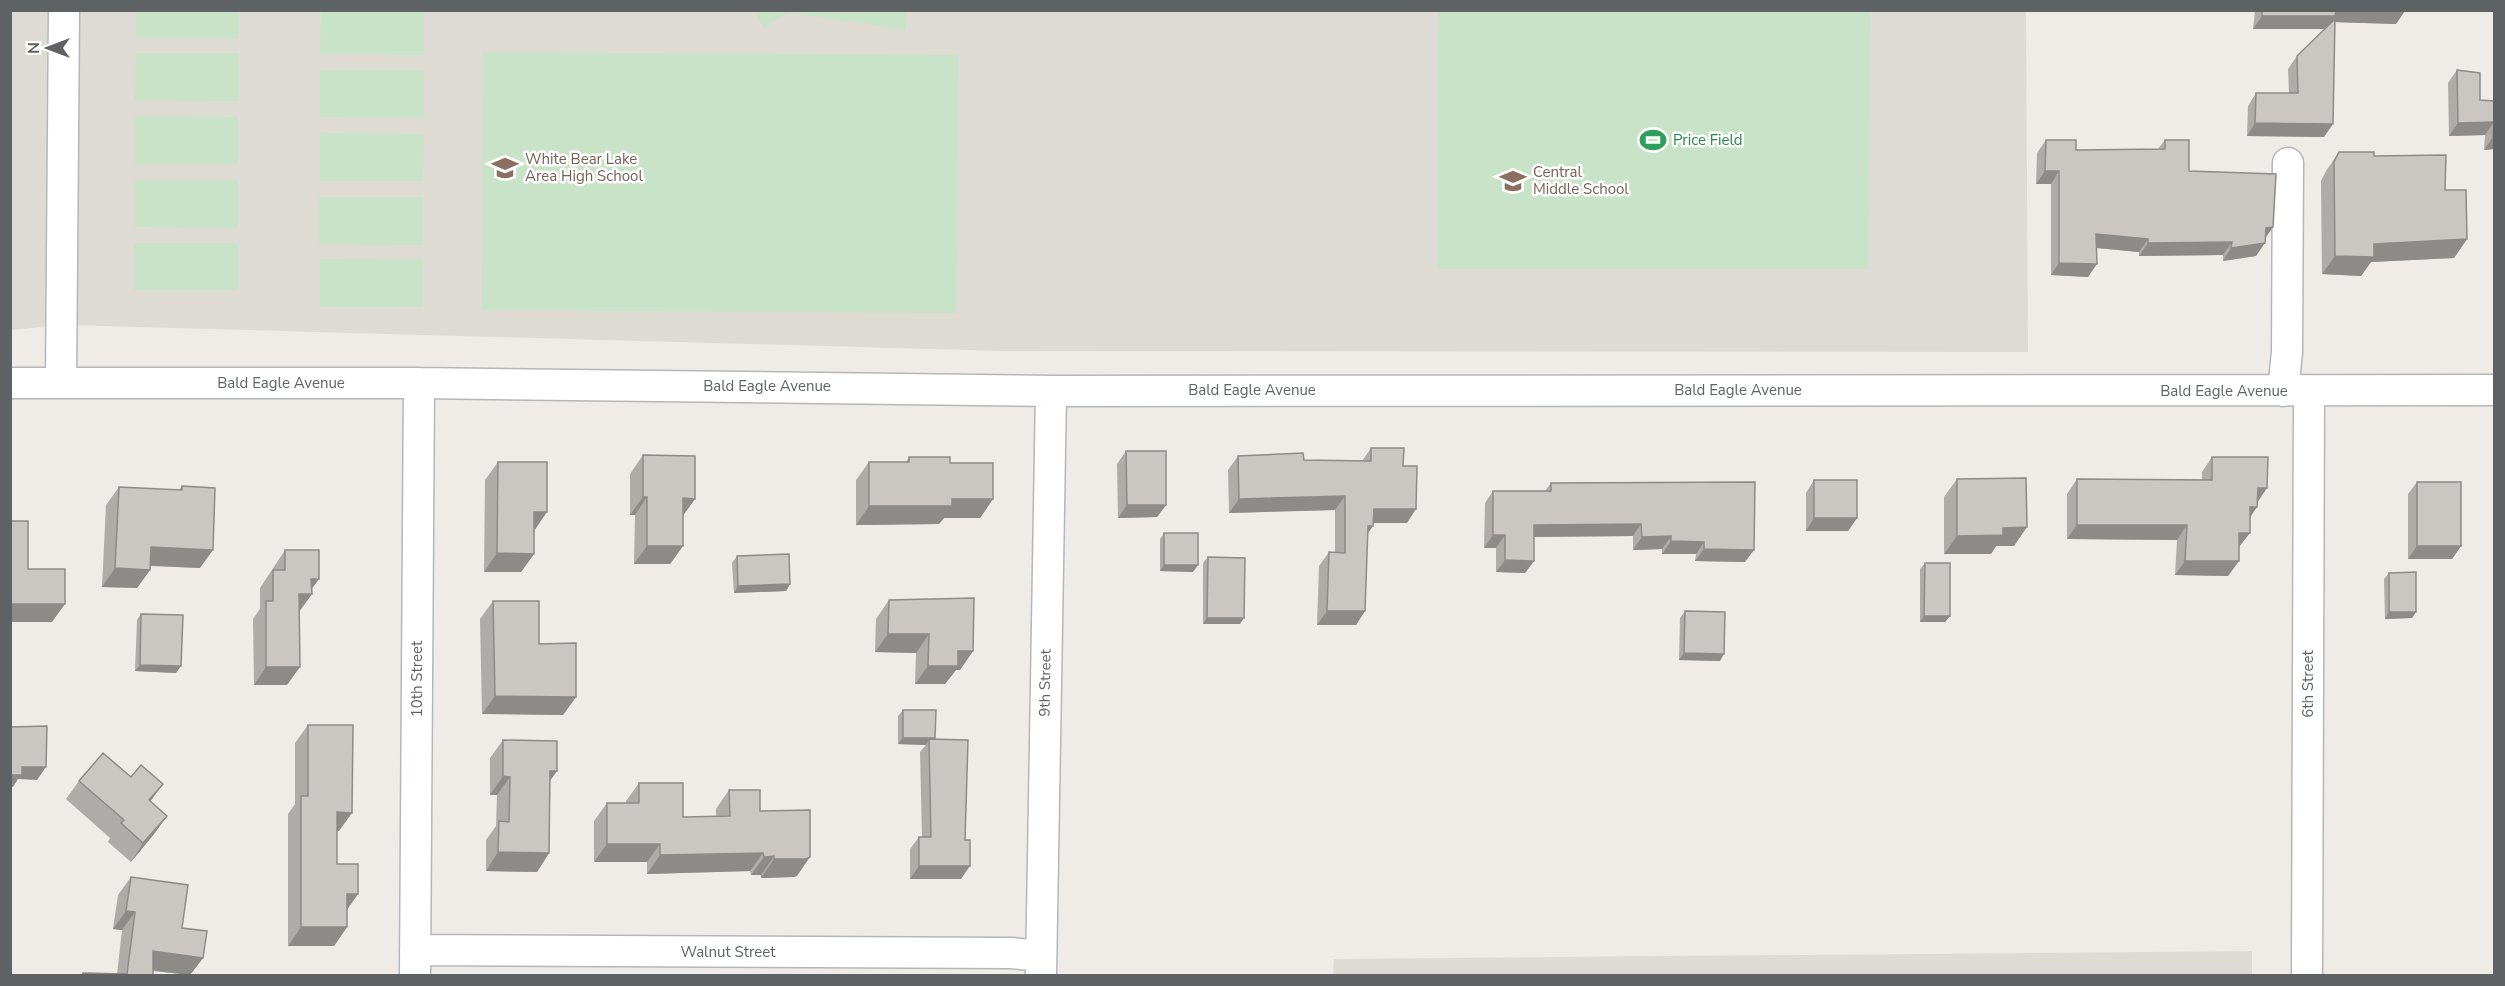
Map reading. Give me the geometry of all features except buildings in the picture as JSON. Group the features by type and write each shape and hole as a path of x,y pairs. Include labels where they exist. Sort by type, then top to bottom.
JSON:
{"street":[{"path":"61,383 64,10"},
{"name":"6th Street","path":"2288,163 2287,352 2296,392 2307,975"},
{"name":"Bald Eagle Avenue","path":"10,383 419,383 1051,391 2296,392 2494,390"},
{"name":"10th Street","path":"415,963 419,383"},
{"name":"9th Street","path":"1041,966 1051,391"},
{"name":"Walnut Street","path":"415,963 1011,953 1041,966"}],"shaded area":[{"path":"11,11 2026,11 2028,352 1001,351 64,325 11,330"},
{"path":"2252,951 2252,976 1333,975 1334,959"}],"green space":[{"path":"907,10 905,30 788,12 764,28 754,11"},
{"path":"136,11 239,11 239,38 136,38"},
{"path":"321,11 424,11 424,55 320,54"},
{"name":"Price Field","path":"1438,11 1870,11 1868,269 1437,269"},
{"path":"483,52 958,55 956,313 482,310"},
{"path":"136,53 239,53 239,101 135,100"},
{"path":"320,70 424,70 424,118 320,117"},
{"path":"135,116 238,117 238,164 135,164"},
{"path":"320,133 424,134 423,181 320,181"},
{"path":"135,180 238,180 238,228 135,227"},
{"path":"319,197 423,197 423,245 319,244"},
{"path":"134,243 238,243 238,290 134,290"},
{"path":"320,259 423,260 423,307 320,307"}],"place":[{"name":"Price Field","path":"1653,140"},
{"name":"White Bear Lake Area High School","path":"505,168"},
{"name":"Central Middle School","path":"1513,181"}]}
